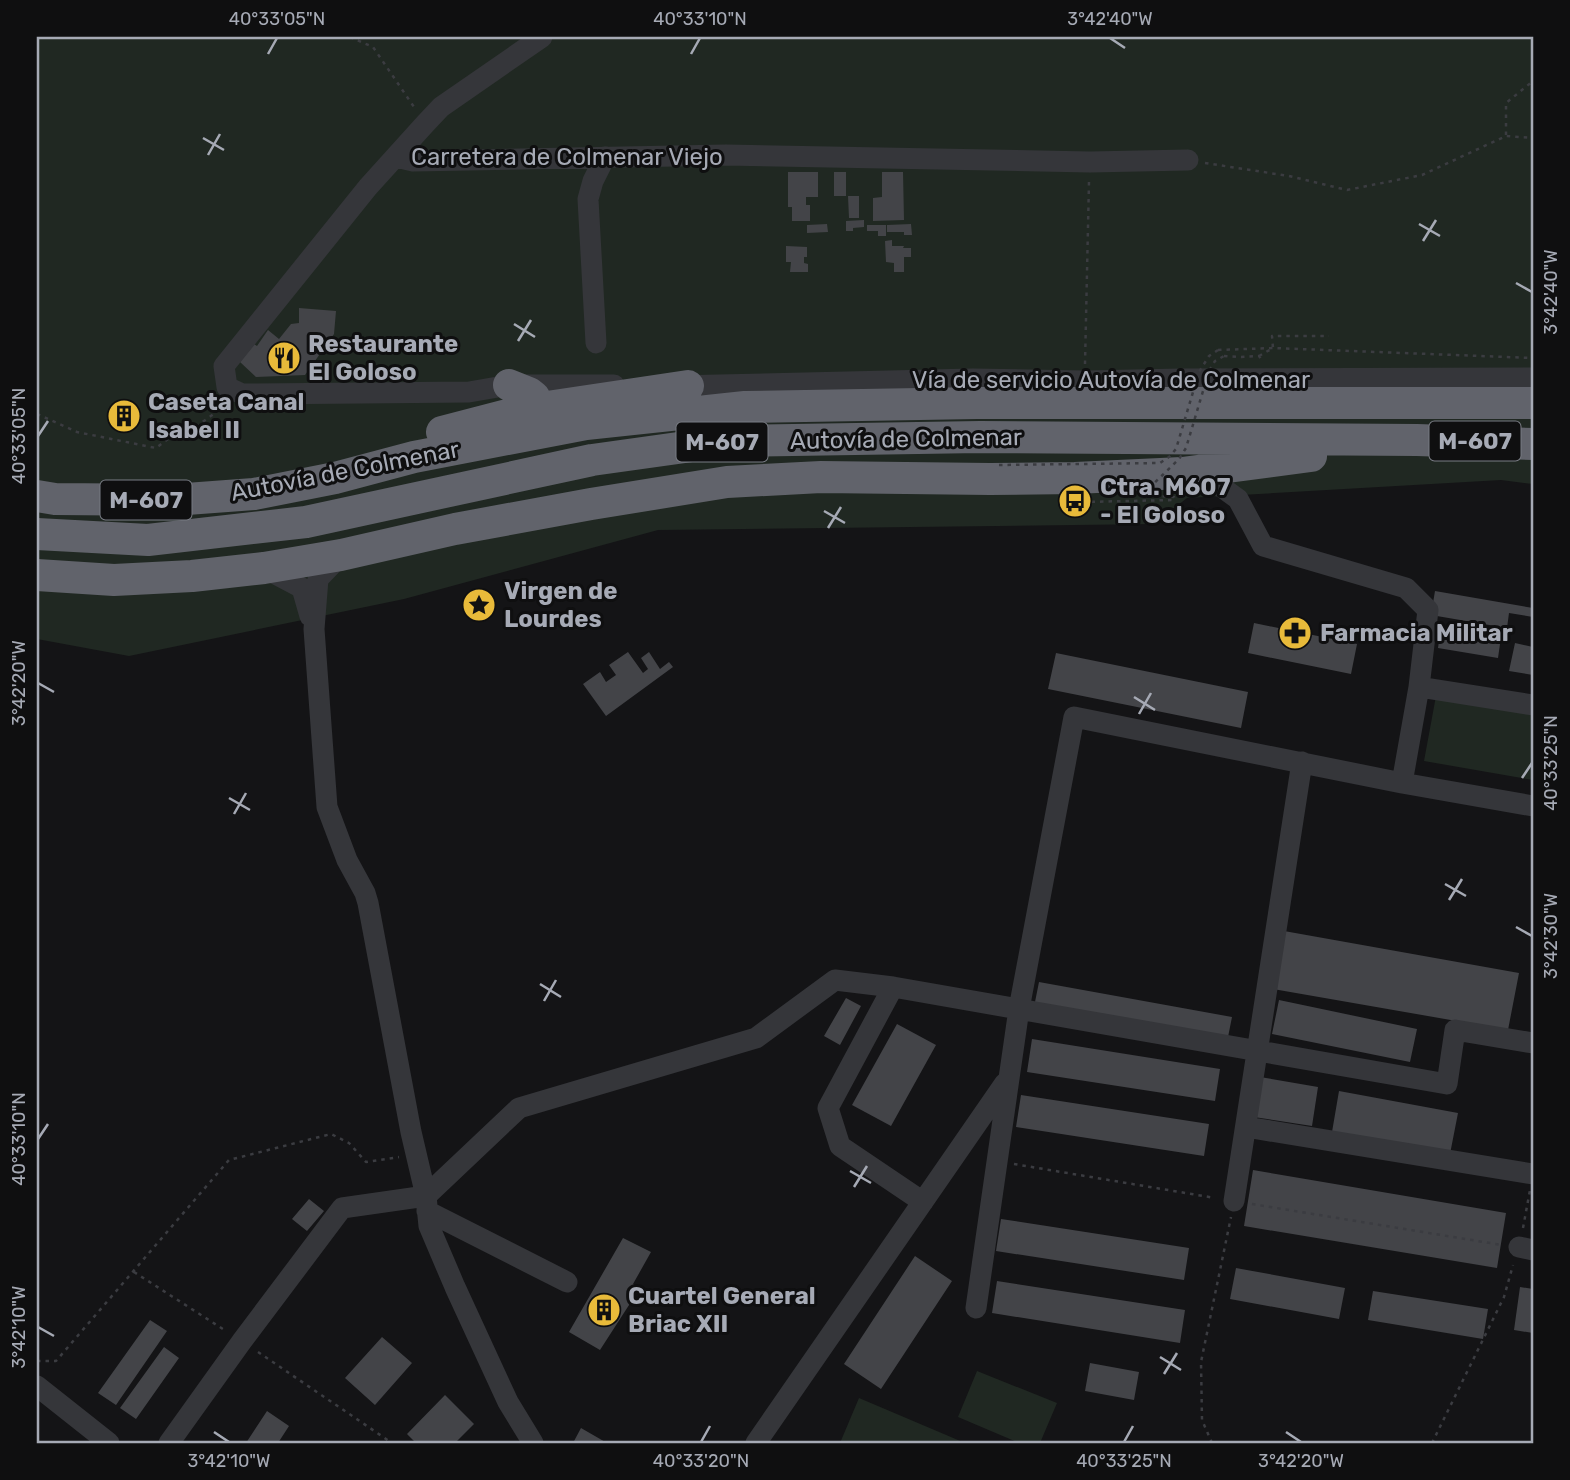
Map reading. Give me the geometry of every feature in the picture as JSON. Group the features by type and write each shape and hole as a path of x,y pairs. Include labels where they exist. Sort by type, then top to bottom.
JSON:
{"highway":[{"path":"509,385 534,397 527,410"},
{"path":"254,494 399,444 527,410 688,386"},
{"name":"Autovía de Colmenar","path":"37,496 55,499 173,500 254,494 335,478 414,457 586,424 745,407 977,402 1533,403"},
{"name":"Autovía de Colmenar","path":"37,534 148,540 306,522 592,460 728,441 980,437 1417,440 1533,444"},
{"path":"37,575 114,580 192,576 264,568 341,555 455,529 727,482 821,477 1075,478 1182,472 1417,440"}],"street":[{"path":"396,157 441,107 542,37"},
{"name":"Carretera de Colmenar Viejo","path":"242,394 227,387 224,366 368,187 396,157 413,161 726,155 1090,162 1188,160"},
{"path":"596,343 588,199 593,181 605,158"},
{"name":"Vía de servicio Autovía de Colmenar","path":"509,385 688,386 973,379 1085,381 1261,368 1359,379 1533,378"},
{"path":"242,394 469,392 509,385"},
{"path":"1238,499 1243,476 1260,462"},
{"path":"1182,472 1216,483 1238,499 1263,547 1406,589 1428,610 1419,687 1402,783"},
{"path":"341,555 318,579 314,629 327,807 348,860 365,893 427,1204 429,1226 508,1402 533,1443"},
{"path":"264,568 302,588 314,629"},
{"path":"1419,687 1533,705"},
{"path":"976,1308 1019,1009 1074,717 1402,783 1533,806"},
{"path":"1234,1201 1302,762"},
{"path":"427,1204 519,1108 757,1038 835,980 893,987 1447,1084 1455,1030 1533,1043"},
{"path":"893,987 828,1108 840,1146 923,1202"},
{"path":"756,1443 1009,1078"},
{"path":"1246,1127 1532,1181"},
{"path":"169,1443 342,1208 427,1204 568,1282"},
{"path":"37,1386 109,1443"}],"path":[{"path":"350,37 373,47 418,113"},
{"path":"1506,136 1506,103 1533,81"},
{"path":"1188,160 1289,176 1347,190 1422,175 1506,136 1533,138"},
{"path":"1085,381 1090,162"},
{"path":"1083,502 1174,500 1174,497 1142,495 1179,459 1186,448 1209,370 1215,361 1224,356 1241,357 1261,368 1273,348 1272,336 1329,335"},
{"path":"999,465 1160,463 1176,449 1199,372 1209,356 1218,350 1273,348 1533,358"},
{"path":"37,414 77,432 156,448 168,439 194,428 242,394"},
{"path":"37,1361 56,1361 229,1160 331,1133 349,1143 366,1162 416,1154"},
{"path":"997,1161 1526,1249"},
{"path":"1432,1443 1526,1249 1532,1181"},
{"path":"1212,1443 1202,1420 1201,1362 1234,1201"},
{"path":"134,1272 242,1341 392,1443"}],"shaded area":[{"path":"37,37 1533,37 1533,484 1501,480 1187,498 1154,524 658,530 404,599 129,656 37,639"},
{"path":"1436,696 1533,713 1533,780 1424,761"},
{"path":"977,1371 1057,1403 1040,1443 1019,1443 958,1417"},
{"path":"859,1398 965,1443 840,1443"}],"building":[{"path":"788,172 818,172 818,197 806,197 806,205 810,205 810,221 792,221 792,207 788,207"},
{"path":"834,172 846,172 846,196 834,196"},
{"path":"882,172 903,172 904,220 873,221 873,198 882,197"},
{"path":"848,196 859,196 859,218 849,218"},
{"path":"864,220 864,227 846,231 846,221"},
{"path":"827,224 828,232 807,233 807,225"},
{"path":"911,224 912,235 887,232 887,225"},
{"path":"867,225 886,225 886,236 878,236 878,231 867,231"},
{"path":"892,240 892,246 911,248 911,257 904,257 904,272 894,272 894,263 886,262 885,241"},
{"path":"786,246 807,247 804,263 808,264 808,272 790,272 791,262 786,262"},
{"path":"299,308 336,311 334,334 305,375 256,377 240,362 254,344 257,346 268,330 279,339 291,324 299,323"},
{"path":"1435,591 1533,608 1533,617 1509,613 1507,628 1431,615"},
{"path":"1254,623 1357,644 1351,674 1248,653"},
{"path":"1440,634 1500,644 1498,658 1438,648"},
{"path":"1515,643 1533,647 1533,675 1509,671"},
{"path":"628,652 643,673 648,669 641,658 649,652 660,669 669,662 673,667 606,716 583,684 600,672 606,682 616,675 609,665"},
{"path":"1056,653 1248,692 1241,728 1048,689"},
{"path":"1284,931 1519,973 1508,1030 1273,989"},
{"path":"1039,982 1232,1017 1227,1042 1034,1007"},
{"path":"846,998 861,1006 840,1045 824,1036"},
{"path":"1279,1000 1417,1029 1410,1062 1272,1034"},
{"path":"897,1024 936,1045 891,1126 852,1105"},
{"path":"1032,1039 1220,1069 1215,1101 1027,1072"},
{"path":"1260,1077 1318,1087 1312,1126 1254,1117"},
{"path":"1339,1091 1458,1113 1450,1154 1332,1132"},
{"path":"1021,1095 1209,1124 1204,1156 1016,1127"},
{"path":"1253,1170 1506,1213 1497,1268 1244,1226"},
{"path":"309,1199 324,1211 307,1231 292,1219"},
{"path":"1001,1219 1189,1248 1184,1280 996,1251"},
{"name":"Cuartel General Briac XII","path":"623,1238 651,1252 633,1284 640,1288 600,1350 569,1332"},
{"path":"915,1256 952,1281 881,1389 844,1364"},
{"path":"1236,1268 1345,1288 1339,1319 1230,1299"},
{"path":"997,1281 1185,1310 1180,1343 992,1313"},
{"path":"1520,1287 1533,1289 1533,1333 1514,1330"},
{"path":"1373,1291 1488,1309 1483,1339 1368,1320"},
{"path":"150,1320 167,1331 116,1405 98,1393"},
{"path":"382,1337 412,1363 375,1405 345,1378"},
{"path":"164,1347 179,1358 136,1419 120,1408"},
{"path":"1090,1363 1139,1372 1134,1400 1085,1391"},
{"path":"445,1395 474,1424 455,1443 416,1443 407,1434"},
{"path":"267,1411 289,1426 278,1443 246,1443"},
{"path":"581,1428 607,1443 573,1443"}],"place":[{"name":"Restaurante El Goloso","path":"284,358"},
{"name":"Caseta Canal Isabel II","path":"124,416"},
{"name":"Ctra. M607 - El Goloso","path":"1075,501"},
{"name":"Virgen de Lourdes","path":"479,605"},
{"name":"Farmacia Militar","path":"1295,633"},
{"name":"Cuartel General Briac XII","path":"604,1310"}]}
